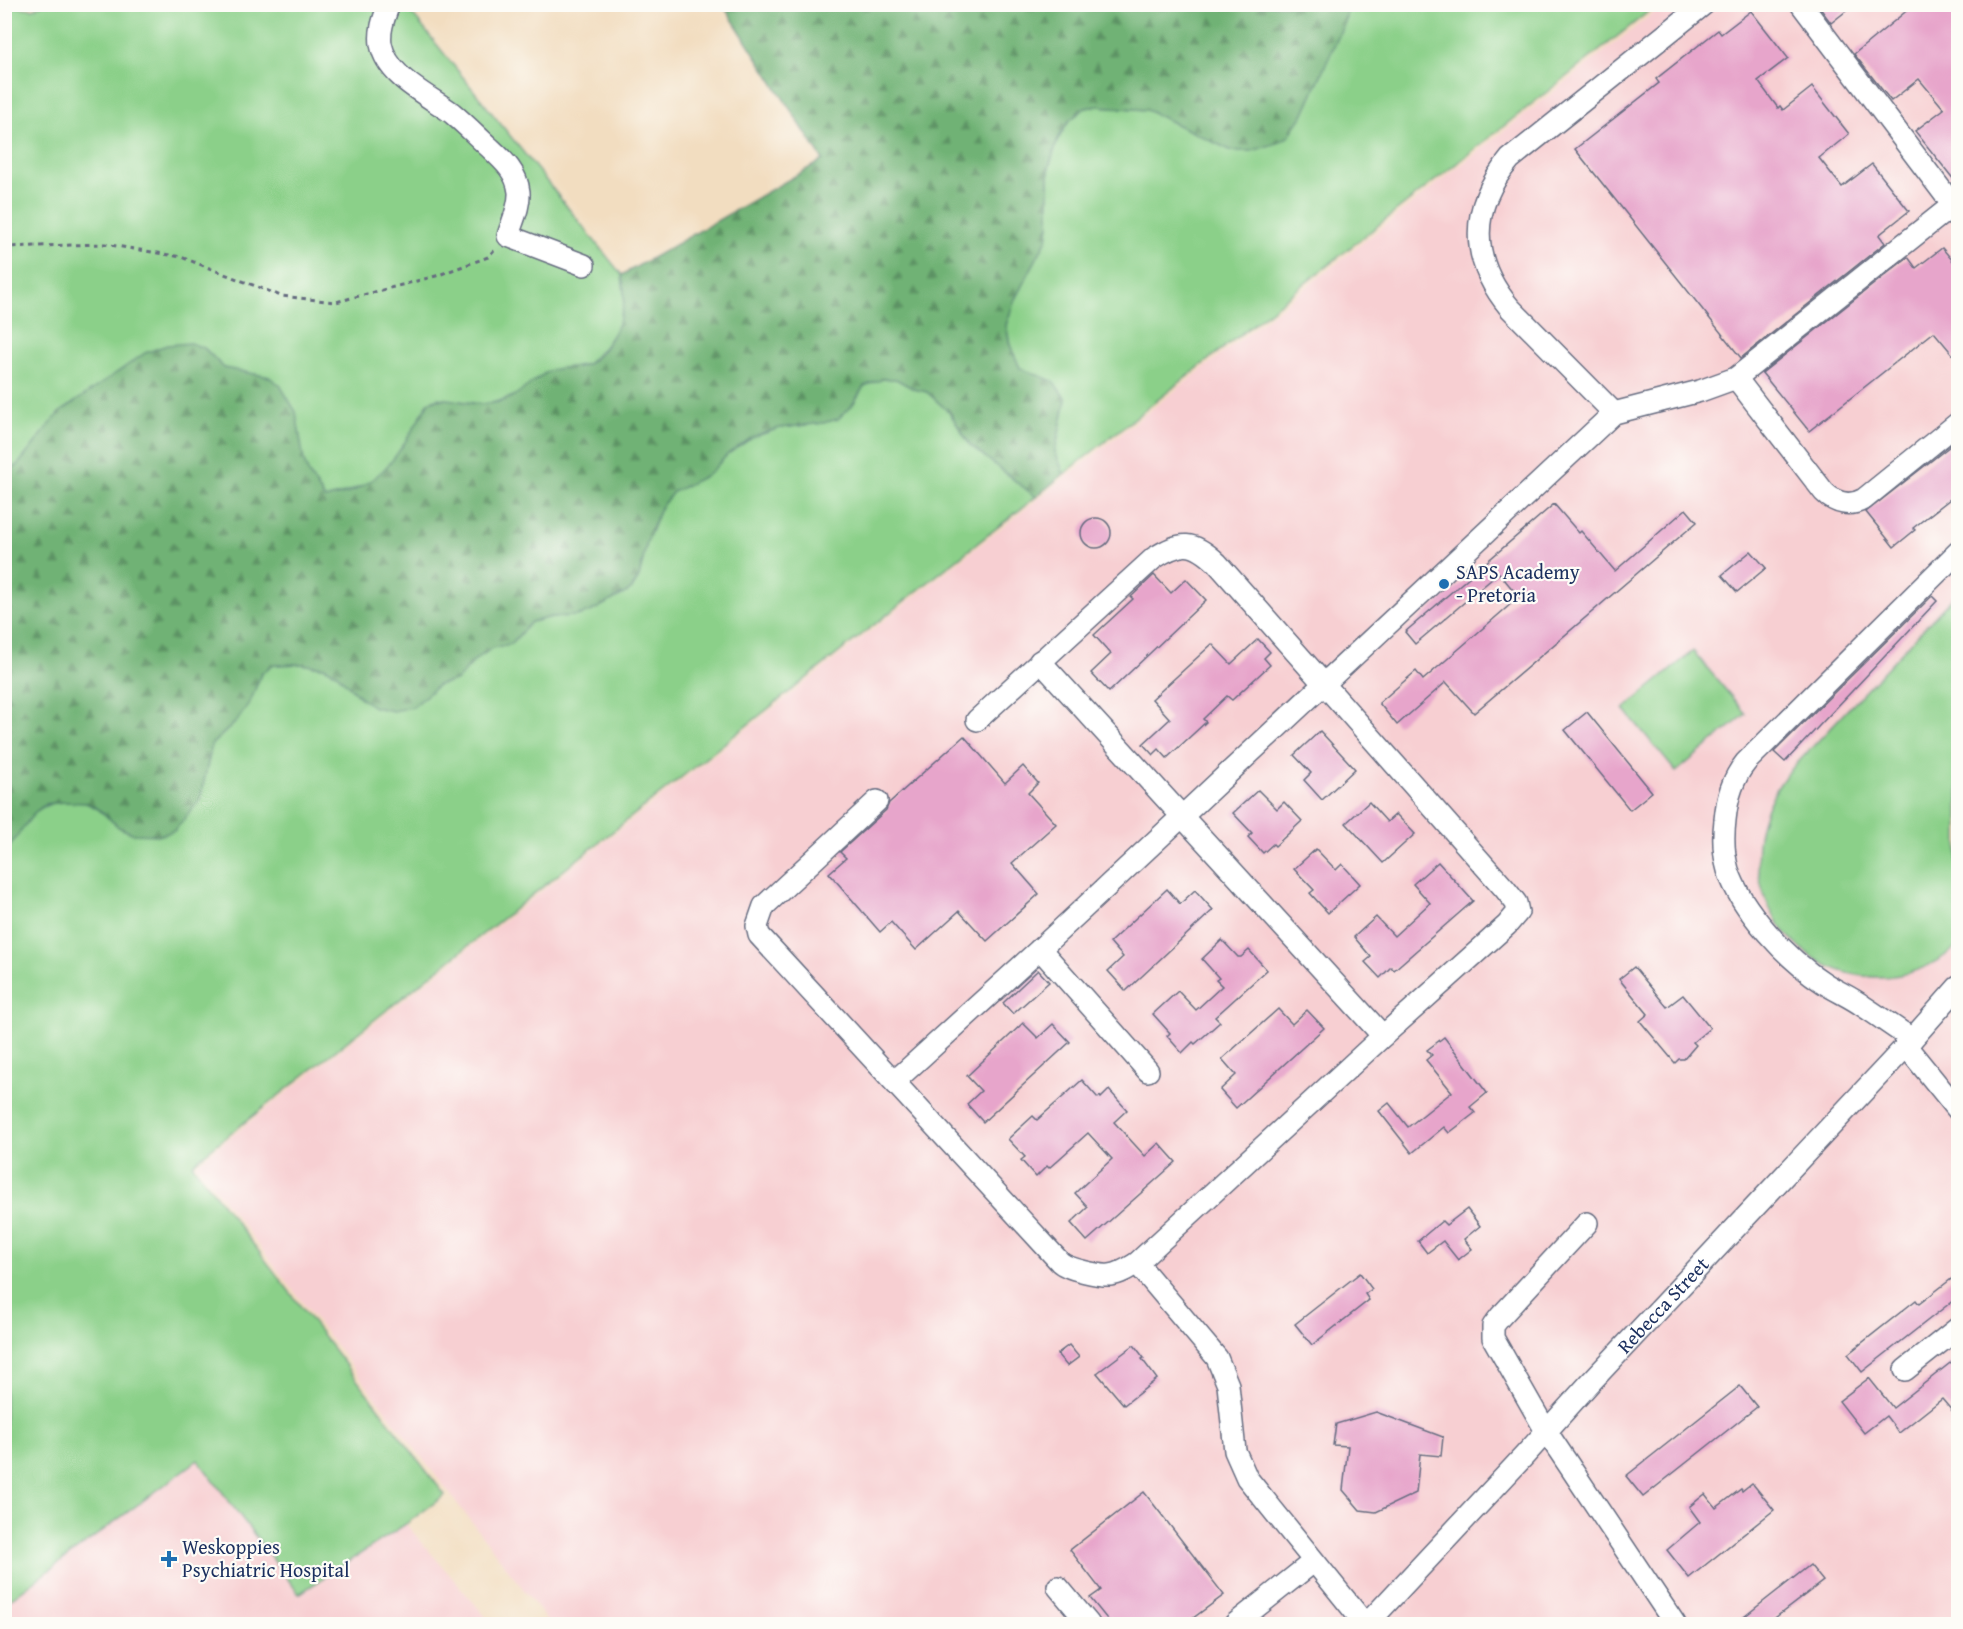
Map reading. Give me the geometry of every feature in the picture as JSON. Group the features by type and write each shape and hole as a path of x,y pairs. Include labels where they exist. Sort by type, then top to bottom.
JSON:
{"street":[{"path":"389,4 381,27 381,45 394,70 453,114 503,160 514,175 518,199 508,236 584,265"},
{"path":"1614,413 1510,308 1496,290 1483,264 1479,238 1483,205 1492,183 1510,159 1704,4"},
{"path":"895,1081 1040,949 1614,413 1700,391 1736,378 1956,209 1801,4"},
{"path":"1736,378 1824,492 1832,500 1845,504 1864,499 1959,423"},
{"path":"877,801 764,906 757,926 759,935 1063,1266 1109,1275 1119,1273 1137,1263 1516,916 1518,907 1505,889 1217,563 1207,554 1188,545 1170,548 1154,558 977,720"},
{"path":"1959,552 1741,768 1730,790 1722,841 1728,870 1744,901 1775,942 1823,983 1862,1005 1909,1043 1959,1110"},
{"path":"1040,661 1383,1036"},
{"path":"1040,949 1148,1071"},
{"name":"Rebecca Street","path":"1366,1624 1959,987"},
{"path":"1587,1223 1493,1326 1493,1338 1546,1431 1675,1624"},
{"path":"1137,1263 1217,1358 1228,1385 1235,1451 1242,1468 1257,1492 1366,1624"},
{"path":"1905,1370 1959,1328"},
{"path":"1235,1624 1313,1562"},
{"path":"1058,1587 1089,1624"}],"path":[{"path":"4,247 105,244 181,257 281,296 336,302 436,276 488,257 508,236"}],"shaded area":[{"name":"SAPS Academy - Pretoria","path":"1663,5 1958,5 1958,1624 550,1624 196,1164"},
{"name":"Weskoppies Psychiatric Hospital","path":"198,1460 299,1594 406,1524 492,1624 5,1624 4,1603"}],"green space":[{"path":"44,4 405,5 622,275 625,300 618,327 604,347 587,364 549,371 516,396 482,404 438,398 429,402 403,448 384,472 356,488 325,499 309,474 269,377 224,368 204,348 59,413 17,466 5,472 5,5 33,9"},
{"path":"723,5 1347,5 1345,21 1303,115 1288,137 1277,143 1252,151 1232,151 1147,110 1098,106 1085,108 1069,121 1058,139 1049,167 1047,239 1015,299 1006,325 1010,345 1020,368 1053,381 1066,399 1055,452 1064,474 1036,497 970,445 950,413 927,392 914,389 896,379 883,379 864,386 853,404 838,419 780,428 753,437 728,454 709,474 673,492 660,508 647,542 639,577 631,590 590,612 531,622 511,644 492,648 475,660 457,680 438,685 413,707 393,711 374,707 362,699 336,673 324,667 301,664 272,665 261,674 251,700 237,721 212,744 200,800 174,831 161,835 134,834 120,828 98,809 86,803 46,804 34,813 5,853 5,472 17,466 59,413 145,353 167,345 190,343 204,348 224,368 269,377 280,385 296,412 304,461 309,474 325,499 353,491 378,475 398,453 429,402 449,399 476,404 494,403 518,393 547,372 587,364 600,353 612,337 620,319 624,299 622,275 823,160"},
{"path":"1347,5 1657,5 1064,474 1055,452 1066,399 1052,381 1020,368 1010,345 1006,325 1015,299 1047,239 1049,167 1058,139 1069,121 1085,108 1098,106 1147,110 1232,151 1303,115 1345,22"},
{"path":"883,379 896,379 914,389 927,392 950,413 970,445 1036,497 192,1164 445,1495 406,1524 299,1594 198,1460 5,1603 4,853 33,815 57,802 72,801 91,805 120,828 200,800 212,744 237,721 251,700 261,674 272,665 301,664 324,667 336,673 362,699 413,707 438,684 457,680 475,660 492,648 511,644 531,622 590,612 631,590 639,577 647,542 660,508 673,492 709,474 728,454 753,437 780,428 823,423 853,404 864,386"},
{"path":"1958,592 1958,946 1914,971 1870,977 1829,966 1795,943 1770,909 1758,867 1762,822 1786,775"},
{"path":"1693,651 1746,714 1676,772 1624,709"}],"building":[{"path":"1817,4 1855,4 1831,23"},
{"path":"1915,4 1959,4 1959,186 1915,131 1944,109 1919,79 1891,101 1854,54"},
{"path":"1751,11 1788,58 1758,81 1778,108 1780,106 1783,110 1812,87 1849,134 1819,158 1842,187 1872,164 1909,211 1879,235 1885,243 1741,358 1575,149 1659,83 1656,79 1718,30 1721,34"},
{"path":"1942,248 1959,268 1959,362 1934,332 1809,431 1762,373 1908,257 1916,268"},
{"path":"1959,439 1959,492 1913,528 1915,530 1894,547 1866,512"},
{"path":"1554,504 1615,571 1686,509 1697,522 1474,713 1446,682 1397,725 1379,703 1416,671 1423,680 1519,597 1499,573 1415,644 1405,632"},
{"path":"1096,518 1107,522 1111,533 1107,544 1096,548 1085,544 1081,533 1085,522"},
{"path":"1751,551 1766,568 1737,592 1722,575"},
{"path":"1154,575 1171,593 1186,579 1206,600 1109,692 1091,673 1111,654 1094,635 1133,599 1131,597"},
{"path":"1932,596 1937,601 1785,762 1774,752"},
{"path":"1258,639 1270,652 1264,658 1270,665 1232,700 1227,696 1203,719 1206,722 1167,758 1159,749 1153,755 1143,744 1170,719 1152,699 1212,644 1231,664"},
{"path":"1587,712 1652,792 1630,810 1565,730"},
{"path":"1320,731 1355,769 1322,800 1304,780 1311,773 1294,755"},
{"path":"964,736 1005,783 1023,766 1038,783 1028,793 1056,824 1012,863 1039,894 987,941 959,911 916,950 891,922 880,932 829,873 846,858 840,852 886,810 889,803"},
{"path":"1258,790 1277,809 1284,802 1302,821 1275,846 1273,844 1263,853 1248,837 1252,833 1233,813"},
{"path":"1369,802 1387,822 1396,814 1415,834 1383,863 1346,823"},
{"path":"1316,849 1336,870 1342,864 1360,884 1328,913 1310,893 1314,890 1294,869"},
{"path":"1438,862 1473,901 1394,970 1391,967 1380,978 1365,962 1371,957 1354,937 1376,917 1394,936 1430,903 1413,884"},
{"path":"1167,889 1180,904 1195,890 1213,910 1126,991 1108,971 1123,957 1110,942"},
{"path":"1222,940 1238,957 1249,950 1267,970 1215,1017 1220,1022 1182,1053 1167,1036 1170,1033 1153,1014 1178,991 1196,1010 1222,986 1216,980 1219,978 1202,959"},
{"path":"1634,967 1667,1007 1683,995 1710,1028 1693,1042 1696,1045 1684,1059 1679,1059 1675,1063 1640,1021 1648,1014 1619,979"},
{"path":"1038,970 1049,982 1013,1014 1003,1003"},
{"path":"1278,1009 1292,1024 1307,1010 1324,1028 1236,1108 1220,1090 1236,1075 1222,1059"},
{"path":"1023,1023 1038,1038 1053,1024 1070,1042 983,1122 967,1104 981,1091 967,1076"},
{"path":"1444,1037 1487,1093 1470,1107 1475,1113 1449,1133 1444,1127 1412,1153 1379,1111 1389,1103 1408,1127 1452,1092 1426,1060 1432,1055 1427,1050"},
{"path":"1082,1080 1098,1098 1109,1090 1127,1110 1114,1122 1145,1156 1159,1143 1176,1162 1087,1241 1071,1223 1088,1207 1075,1193 1112,1159 1088,1133 1036,1177 1021,1160 1025,1157 1008,1139 1033,1116 1037,1120"},
{"path":"1467,1209 1480,1226 1464,1239 1472,1249 1458,1260 1443,1241 1427,1253 1418,1241 1442,1221 1446,1225"},
{"path":"1360,1273 1372,1289 1365,1294 1369,1300 1312,1345 1295,1324"},
{"path":"1959,1273 1959,1296 1862,1372 1848,1354 1916,1300 1919,1304"},
{"path":"1069,1345 1079,1357 1067,1366 1057,1354"},
{"path":"1134,1345 1157,1379 1124,1405 1097,1373"},
{"path":"1959,1356 1959,1419 1942,1399 1899,1433 1886,1416 1864,1433 1839,1401 1869,1378 1893,1408"},
{"path":"1740,1386 1757,1407 1643,1497 1626,1476"},
{"path":"1376,1412 1443,1437 1441,1456 1420,1454 1416,1493 1376,1512 1360,1510 1343,1490 1348,1446 1333,1445 1336,1424"},
{"path":"1752,1483 1774,1510 1689,1578 1667,1550 1700,1522 1689,1507 1705,1494 1716,1508"},
{"path":"1144,1492 1224,1595 1185,1624 1111,1624 1090,1598 1101,1590 1070,1550"},
{"path":"1810,1565 1823,1581 1767,1624 1735,1624"}],"place":[{"name":"SAPS Academy - Pretoria","path":"1444,584"},
{"name":"Weskoppies Psychiatric Hospital","path":"169,1559"}]}
